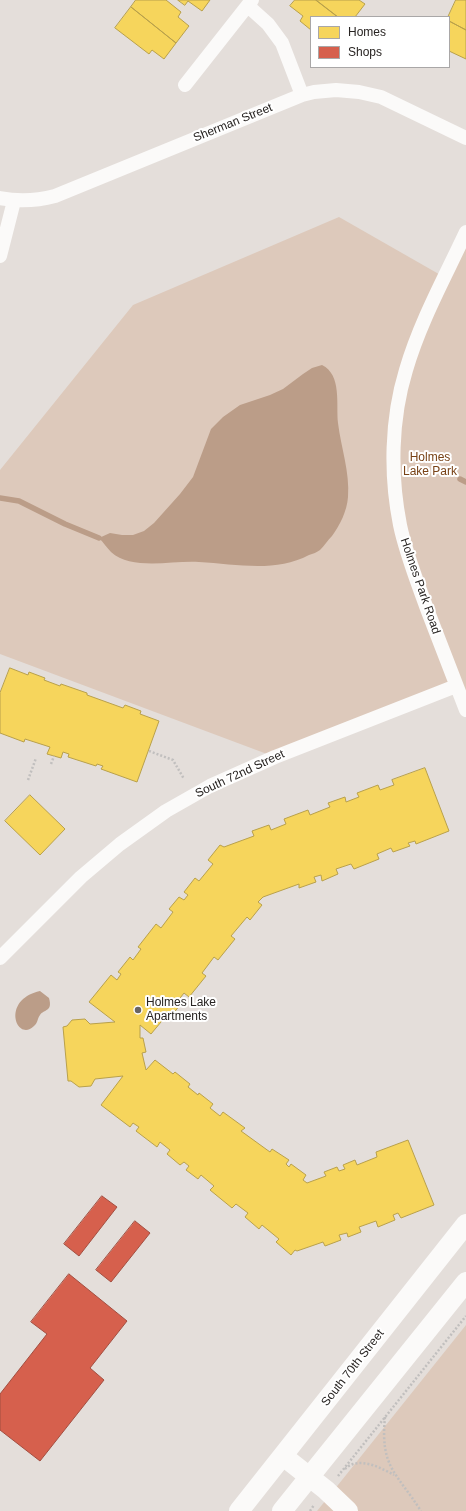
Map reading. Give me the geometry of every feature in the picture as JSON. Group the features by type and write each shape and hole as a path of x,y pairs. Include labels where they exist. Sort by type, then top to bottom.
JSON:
{"main road":[{"name":"South 70th Street","path":"239,1511 466,1224"},
{"path":"282,1511 466,1282"},
{"path":"283,1456 310,1477 348,1511"}],"street":[{"path":"185,85 250,3 282,43 302,95"},
{"name":"Sherman Street","path":"0,198 14,201 34,201 55,196 302,95 314,92 336,90 366,93 381,97 466,138"},
{"path":"0,256 14,201"},
{"name":"Holmes Park Road","path":"466,232 424,321 411,353 405,371 398,404 394,443 395,488 400,526 410,564 466,710"},
{"name":"South 72nd Street","path":"0,958 81,877 120,844 166,811 210,786 267,760 456,686"}],"path":[{"path":"149,751 174,761 184,779"},
{"path":"51,764 54,756"},
{"path":"28,780 36,758"},
{"path":"395,1475 379,1467 362,1464 353,1464 343,1469 466,1316"},
{"path":"385,1416 384,1442 388,1463 421,1511"}],"green space":[{"name":"Holmes Lake Park","path":"339,217 444,277 466,232 466,710 456,686 275,757 0,654 0,470 133,305"},
{"path":"466,1325 466,1511 317,1511 330,1495"}],"shaded area":[{"path":"322,365 333,376 337,391 338,423 347,469 348,497 343,518 332,536 320,550 296,561 269,566 199,562 141,563 120,558 111,552 99,538 110,533 133,535 144,531 154,523 193,477 211,429 223,417 240,405 283,389 312,368"},
{"path":"40,991 49,998 50,1006 48,1010 40,1015 34,1026 28,1030 22,1029 18,1025 16,1011 20,1003 28,996"}],"building: Homes":[{"path":"136,0 166,0 181,12 178,17 189,26 176,43 131,7"},
{"path":"178,0 210,0 202,11 188,1 185,5"},
{"path":"295,0 316,0 337,16 310,16 310,29 300,21 303,16 290,6"},
{"path":"316,0 359,0 365,4 356,16 337,16"},
{"path":"456,0 466,0 466,30 450,22 450,16 448,16"},
{"path":"131,7 176,43 164,59 152,50 149,54 115,28"},
{"path":"450,22 466,30 466,59 450,51"},
{"path":"10,668 28,675 29,672 45,678 44,680 87,693 87,695 123,708 125,705 141,711 140,714 159,721 137,782 101,769 103,766 97,764 96,766 68,757 69,754 63,752 61,758 47,754 50,747 25,739 24,742 0,733 0,693"},
{"name":"Holmes Lake Apartments","path":"425,768 449,831 416,844 415,841 408,843 410,846 393,852 391,848 377,854 379,859 354,869 351,864 336,869 338,874 322,881 321,875 314,877 316,882 299,888 299,884 263,897 258,902 262,905 250,920 247,917 231,936 235,939 218,960 214,957 202,973 206,976 189,997 184,993 177,1002 180,1005 169,1019 166,1016 151,1034 140,1025 140,1038 143,1038 146,1052 142,1053 146,1070 155,1060 173,1074 175,1072 190,1084 188,1087 198,1095 199,1093 213,1104 210,1108 220,1116 223,1112 245,1128 241,1131 270,1152 272,1149 289,1160 286,1164 289,1167 291,1164 306,1175 303,1180 307,1183 326,1176 324,1172 337,1167 339,1171 345,1169 343,1165 355,1160 357,1165 377,1157 376,1152 408,1140 434,1205 401,1218 398,1213 393,1215 395,1220 378,1227 376,1221 359,1227 361,1232 348,1237 347,1233 339,1235 341,1240 325,1246 323,1242 297,1251 295,1250 291,1255 276,1242 279,1239 262,1225 259,1229 245,1217 248,1213 236,1204 232,1208 210,1190 214,1186 201,1175 198,1179 186,1170 189,1166 184,1162 180,1165 167,1154 170,1150 160,1142 157,1147 136,1131 139,1127 133,1123 130,1127 101,1105 123,1076 95,1079 91,1086 79,1087 71,1081 68,1081 63,1027 67,1026 72,1020 85,1019 90,1024 115,1022 89,1002 111,975 117,980 121,974 118,972 130,957 133,960 141,949 138,947 156,924 161,928 173,912 169,909 179,897 184,900 188,895 184,892 195,878 199,881 213,864 208,860 220,845 224,847 254,836 252,831 269,825 271,830 286,824 284,819 308,810 310,815 330,807 328,803 345,797 346,802 359,797 357,793 378,785 380,790 394,785 392,780"},
{"path":"30,795 65,829 40,855 5,821"}],"building: Shops":[{"path":"102,1196 117,1207 79,1256 64,1244"},
{"path":"135,1221 150,1233 111,1282 96,1270"},
{"path":"69,1274 127,1321 90,1368 104,1380 40,1461 0,1430 0,1394 47,1334 31,1322"}],"waterway":[{"path":"460,479 466,482"},
{"path":"0,498 19,501 65,524 99,538"}],"place":[{"name":"Holmes Lake Apartments","path":"138,1010"}]}
